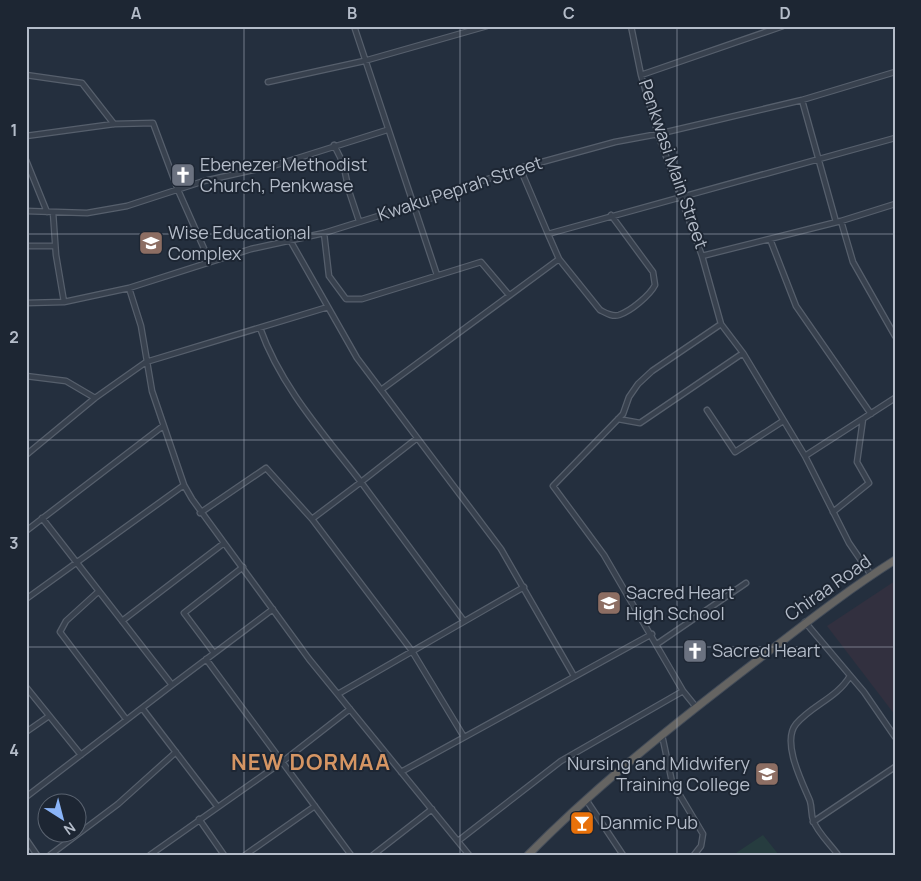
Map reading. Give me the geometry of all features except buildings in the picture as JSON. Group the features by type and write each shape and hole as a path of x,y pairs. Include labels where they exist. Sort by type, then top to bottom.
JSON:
{"highway":[{"name":"Chiraa Road","path":"528,855 587,801 696,707 805,622 895,560"}],"street":[{"path":"354,26 364,61 437,275"},
{"path":"268,82 364,61 487,26"},
{"name":"Penkwasi Main Street","path":"631,26 641,75 658,134 702,256 839,222 895,204"},
{"path":"641,75 783,26"},
{"name":"Kwaku Peprah Street","path":"26,303 64,302 129,288 251,249 324,233 414,205 520,168 615,142 658,134 802,100 895,72"},
{"path":"26,75 82,83 114,124"},
{"path":"802,100 818,158 853,262 895,336"},
{"path":"26,136 114,124 153,123 178,190 210,262"},
{"path":"26,211 102,210 127,206 204,181 276,164 387,130"},
{"path":"548,234 611,215 895,138"},
{"path":"334,145 343,163 348,191 359,221"},
{"path":"26,160 47,212"},
{"path":"520,168 559,259 600,310 609,315 618,315 643,298 655,284 653,272 611,215"},
{"path":"53,212 55,246 64,302"},
{"path":"324,233 329,276 346,299 362,299 481,262 509,296"},
{"path":"770,239 796,306 871,414"},
{"path":"290,240 357,358 416,439 501,549 524,586 574,676"},
{"path":"26,246 55,246"},
{"path":"702,256 721,324 743,354 805,456 849,543 871,575"},
{"path":"381,390 559,259"},
{"path":"129,288 141,326 146,362 163,426 184,485 200,513 338,694 469,855"},
{"path":"26,455 95,398 146,362 328,307"},
{"path":"696,707 683,691 652,634 604,555 553,486 618,419 638,384 652,372 721,324"},
{"path":"260,328 272,358 290,391 361,482 464,621"},
{"path":"618,419 640,423 743,354"},
{"path":"26,376 66,381 95,398"},
{"path":"805,456 895,398"},
{"path":"707,410 735,452 783,421"},
{"path":"833,512 868,483 857,462 863,419"},
{"path":"26,531 163,426"},
{"path":"312,519 416,439"},
{"path":"200,513 266,468 312,519 412,651 464,737"},
{"path":"26,599 184,485"},
{"path":"42,518 172,685"},
{"path":"122,621 224,543"},
{"path":"214,654 184,613 243,567"},
{"path":"657,644 746,582"},
{"path":"338,694 524,586"},
{"path":"99,592 66,621 60,632 126,719"},
{"path":"26,797 126,719 273,609"},
{"path":"805,622 864,692 895,738"},
{"path":"401,772 652,634"},
{"path":"206,659 349,854"},
{"path":"838,855 813,822 810,802 797,776 792,749 792,731 798,722 839,690 850,676"},
{"path":"26,687 81,755"},
{"path":"458,841 561,761 683,691"},
{"path":"142,708 217,806"},
{"path":"150,855 282,762 350,709"},
{"path":"26,732 48,716"},
{"path":"662,735 672,782 680,798 700,825 703,834 701,846 694,855"},
{"path":"50,855 118,804 176,752"},
{"path":"813,822 895,766"},
{"path":"587,801 623,855"},
{"path":"245,855 315,806"},
{"path":"373,855 432,809"},
{"path":"199,819 224,855"},
{"path":"26,839 37,855"}],"shaded area":[{"path":"895,581 895,715 827,626"}],"green space":[{"path":"763,835 779,855 733,855"}],"place":[{"name":"Ebenezer Methodist Church, Penkwase","path":"183,175"},
{"name":"Wise Educational Complex","path":"151,243"},
{"name":"Sacred Heart High School","path":"609,603"},
{"name":"Sacred Heart","path":"695,651"},
{"name":"Nursing and Midwifery Training College","path":"767,774"},
{"name":"Danmic Pub","path":"582,823"}],"district":[{"name":"NEW DORMAA","path":"311,762"}]}
